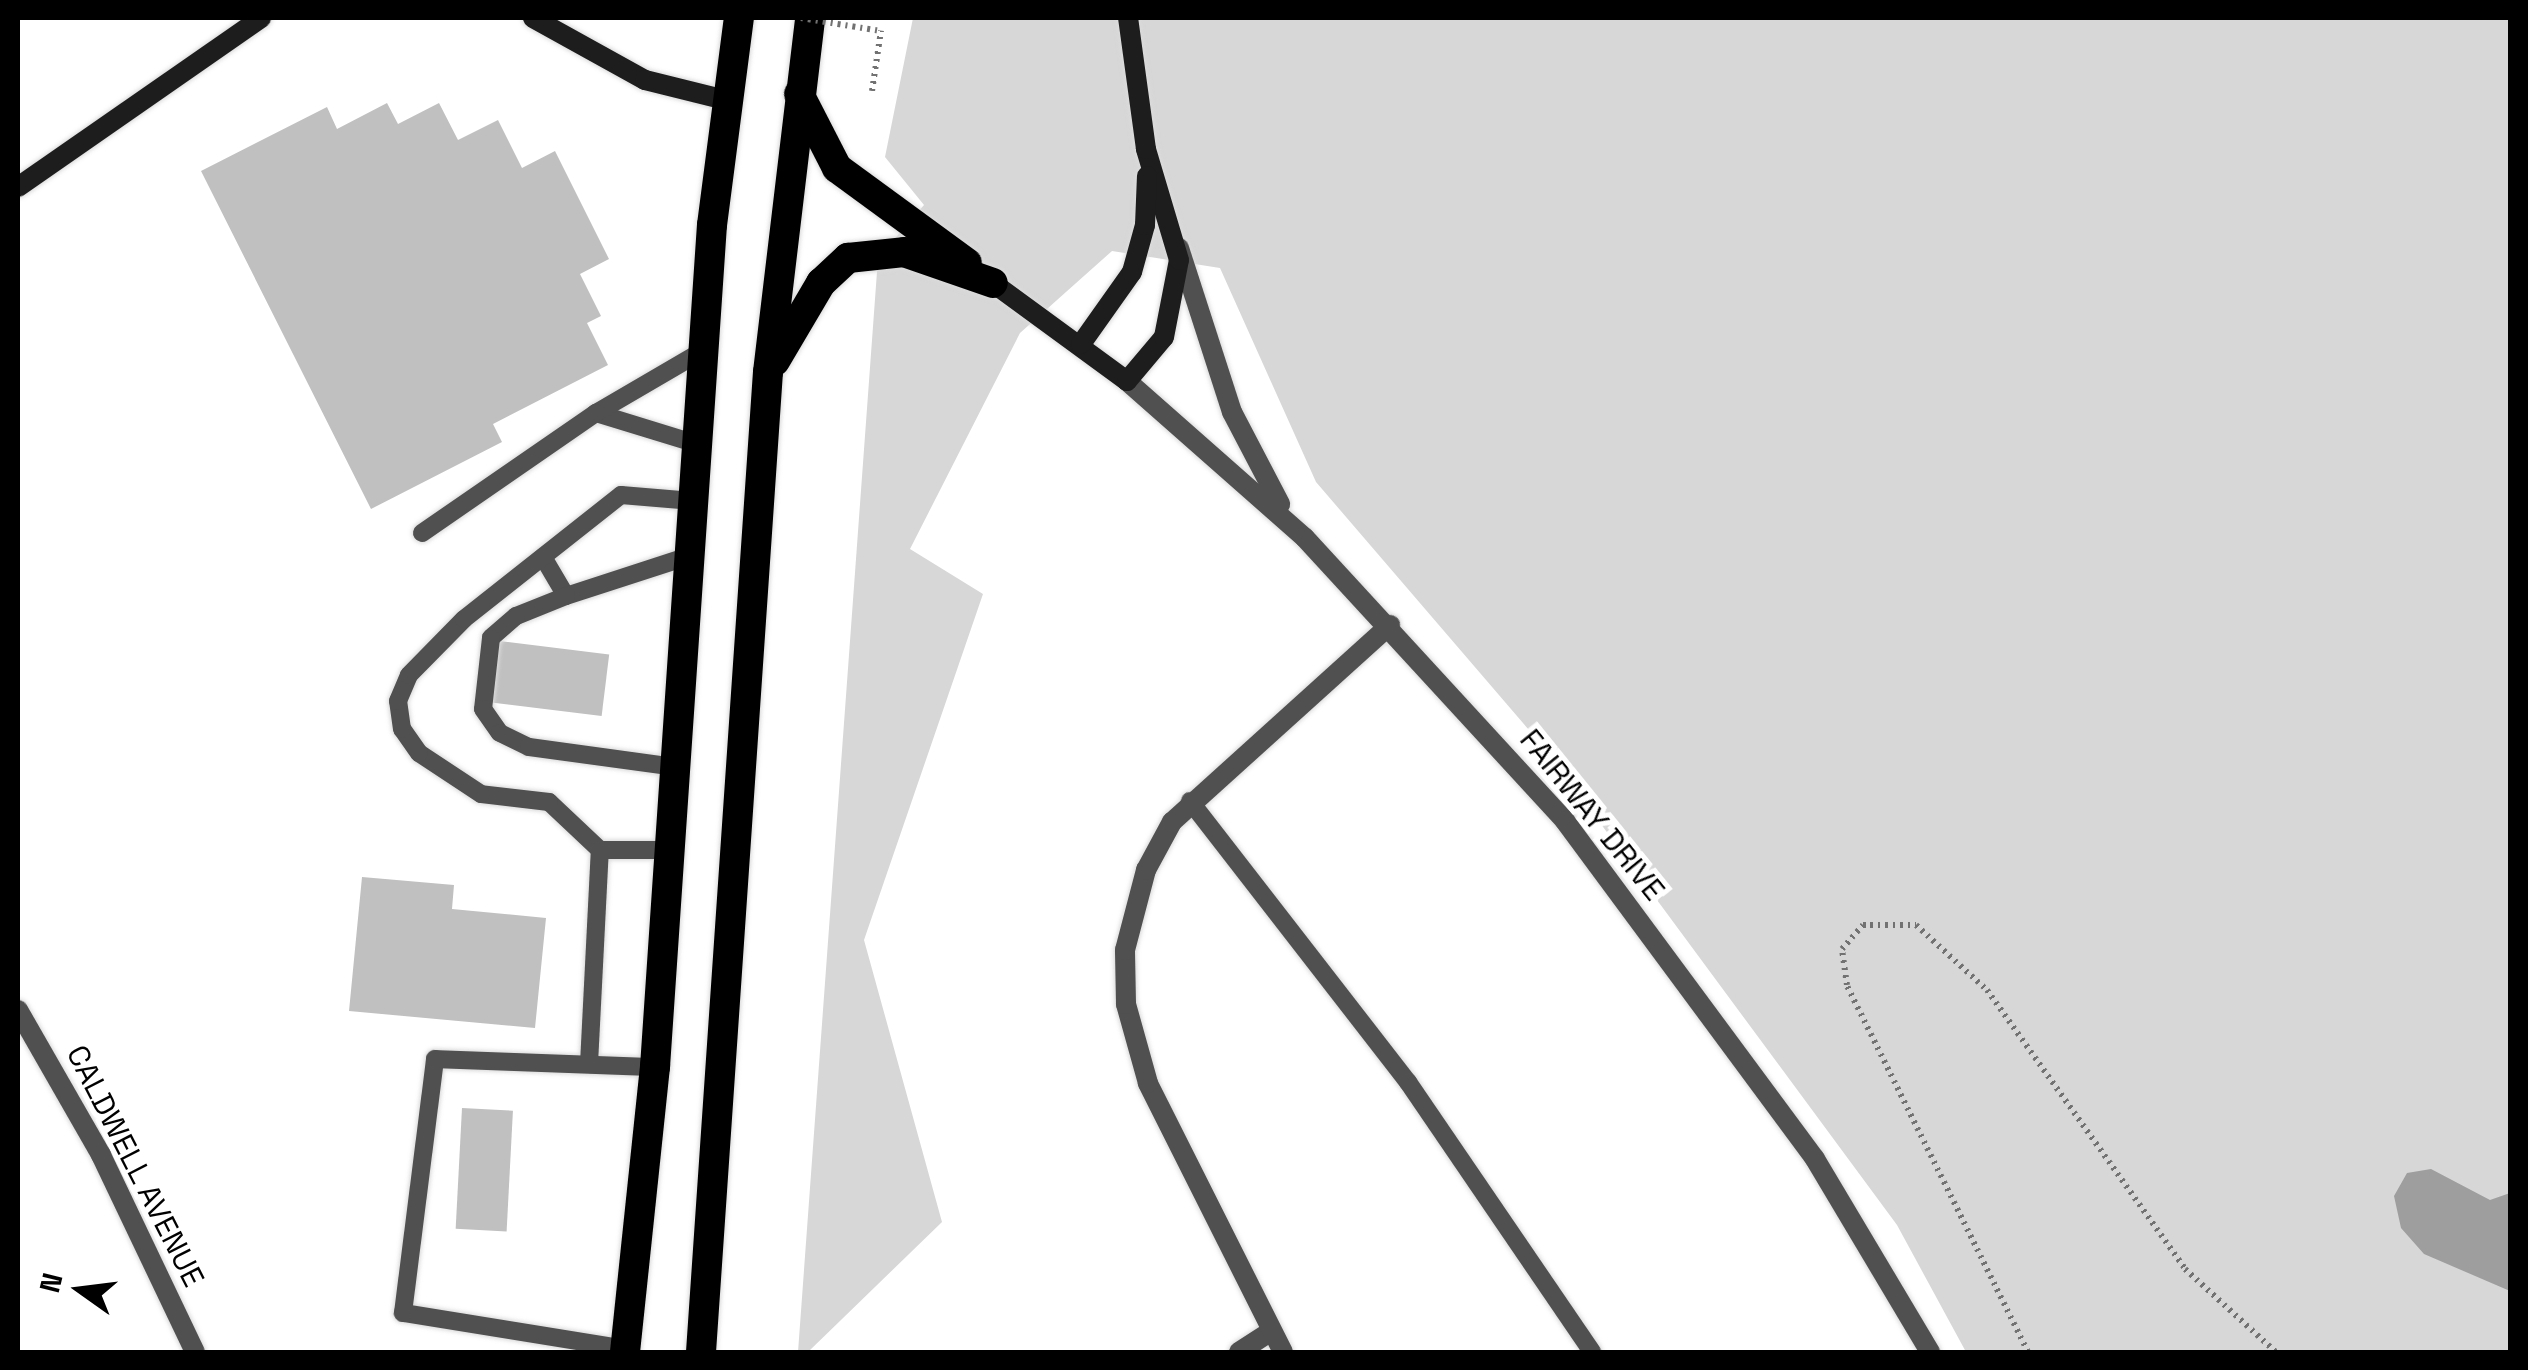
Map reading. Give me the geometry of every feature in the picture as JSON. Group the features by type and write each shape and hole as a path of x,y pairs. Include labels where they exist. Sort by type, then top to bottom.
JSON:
{"highway":[{"path":"626,1351 654,1067 702,351 726,100 738,18"},
{"path":"701,1352 768,372 810,18"},
{"path":"799,94 837,168 993,283"},
{"path":"768,372 821,282 848,258 904,252 993,283"}],"street":[{"path":"18,186 261,18"},
{"path":"1128,18 1146,149 1232,412 1269,488 1304,538"},
{"path":"539,19 644,80 726,100"},
{"path":"1081,344 1121,292 1140,249 1146,149"},
{"path":"993,283 1081,344 1127,382 1172,319 1179,278 1176,241"},
{"name":"FAIRWAY DRIVE","path":"1127,382 1304,538 1390,625 1589,854 1816,1159 1930,1352"},
{"path":"1283,1352 1148,1083 1126,1004 1127,936 1146,870 1190,801 1390,625"},
{"name":"CALDWELL AVENUE","path":"18,1010 102,1156 195,1352"},
{"path":"1239,1352 1270,1332"}],"lane":[{"path":"422,534 596,412 702,351"},
{"path":"596,412 696,444"},
{"path":"669,850 600,850 550,802 481,794 419,753 402,729 398,701 409,674 464,619 621,495 692,501"},
{"path":"675,767 529,746 500,733 483,708 490,638 516,616 689,556"},
{"path":"542,557 566,596"},
{"path":"1190,801 1408,1082 1592,1352"},
{"path":"589,1064 600,850"},
{"path":"626,1351 403,1313 435,1059 654,1067"}],"path":[{"path":"800,18 881,31 872,91"},
{"path":"2028,1352 1846,986 1842,949 1863,925 1916,925 1987,990 2185,1269 2276,1352"}],"shaded area":[{"path":"913,18 2510,18 2510,1352 1966,1352 1897,1225 1547,751 1316,482 1220,268 1112,251 1020,333 910,549 983,594 864,940 942,1222 808,1352 798,1352 878,258 924,205 885,157"},
{"path":"2431,1169 2490,1200 2510,1193 2510,1291 2424,1254 2401,1228 2394,1196 2407,1173"}],"building":[{"path":"387,103 398,124 439,103 458,140 498,120 522,168 555,151 609,259 580,274 601,316 587,323 608,365 493,424 502,442 371,509 201,171 327,107 337,129"},
{"path":"499,641 609,655 602,716 491,703"},
{"path":"362,877 454,885 452,909 546,918 535,1028 349,1011"},
{"path":"462,1108 513,1111 507,1232 456,1229"}]}
